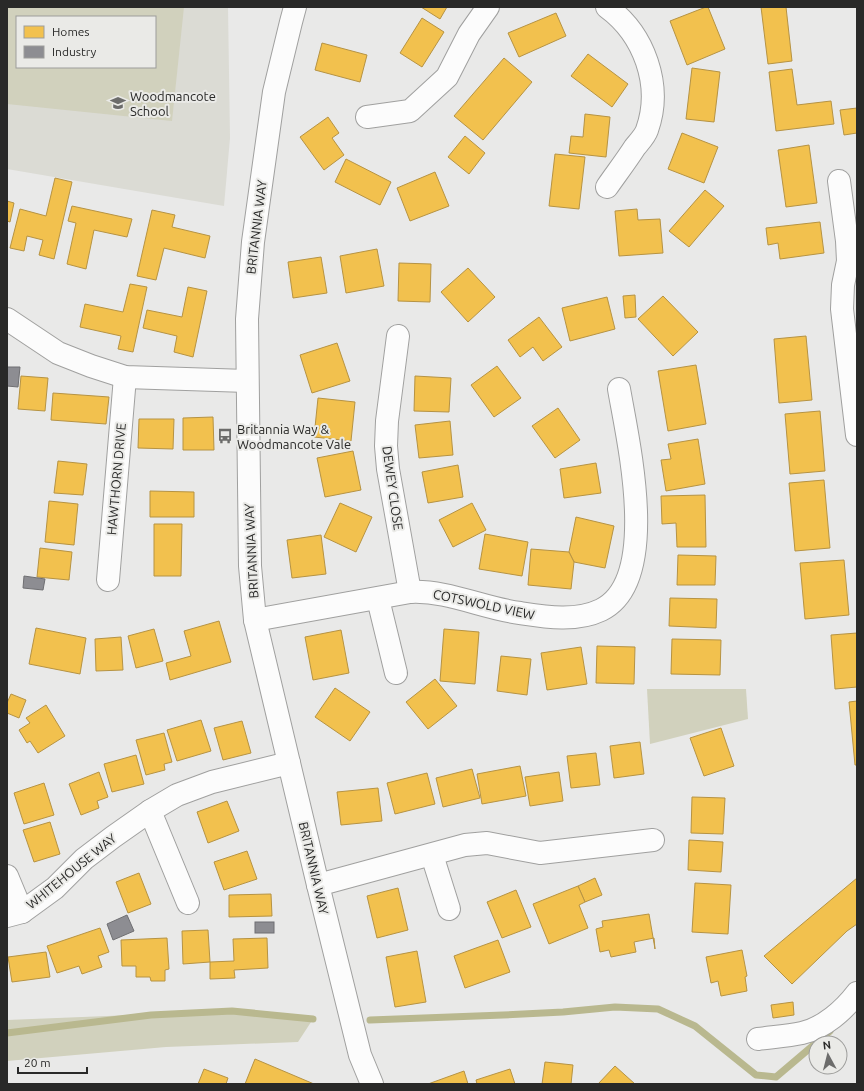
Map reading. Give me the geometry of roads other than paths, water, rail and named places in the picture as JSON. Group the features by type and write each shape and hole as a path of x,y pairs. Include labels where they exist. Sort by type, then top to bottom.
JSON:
{"street":[{"name":"BRITANNIA WAY","path":"295,7 290,22 274,92 253,242 247,319 250,566 255,620 360,1055 372,1084"},
{"path":"367,117 410,111 447,77 468,34 488,7"},
{"path":"607,7 628,26 646,56 651,75 653,94 652,113 647,131 607,187"},
{"path":"839,181 848,242 848,261 843,285 842,309 857,435"},
{"path":"7,319 58,353 125,377 247,381"},
{"name":"DEWEY CLOSE","path":"398,336 387,421 386,446 388,469 410,592"},
{"name":"HAWTHORN DRIVE","path":"108,580 125,377"},
{"name":"COTSWOLD VIEW","path":"255,620 410,592 424,591 444,594 516,613 541,616 577,617 590,615 602,610 610,604 623,589 628,576 633,553 636,508 635,483 620,389"},
{"path":"378,599 396,673"},
{"name":"WHITEHOUSE WAY","path":"15,914 55,888 84,859 113,836 177,795 212,782 290,763"},
{"path":"150,811 188,903"},
{"path":"318,885 465,845 487,843 540,853 653,840"},
{"path":"432,855 449,909"},
{"path":"7,876 15,914"},
{"path":"758,1039 803,1033 817,1027 841,1011 857,993"}],"waterway":[{"path":"370,1020 563,1012 615,1007 658,1009 695,1026 756,1075 776,1077 808,1050"},
{"path":"7,1033 151,1015 232,1011 313,1019"},
{"path":"825,1035 830,1031"}],"place":[{"name":"Woodmancote School","path":"118,103"},
{"name":"Britannia Way & Woodmancote Vale","path":"225,436"}]}
